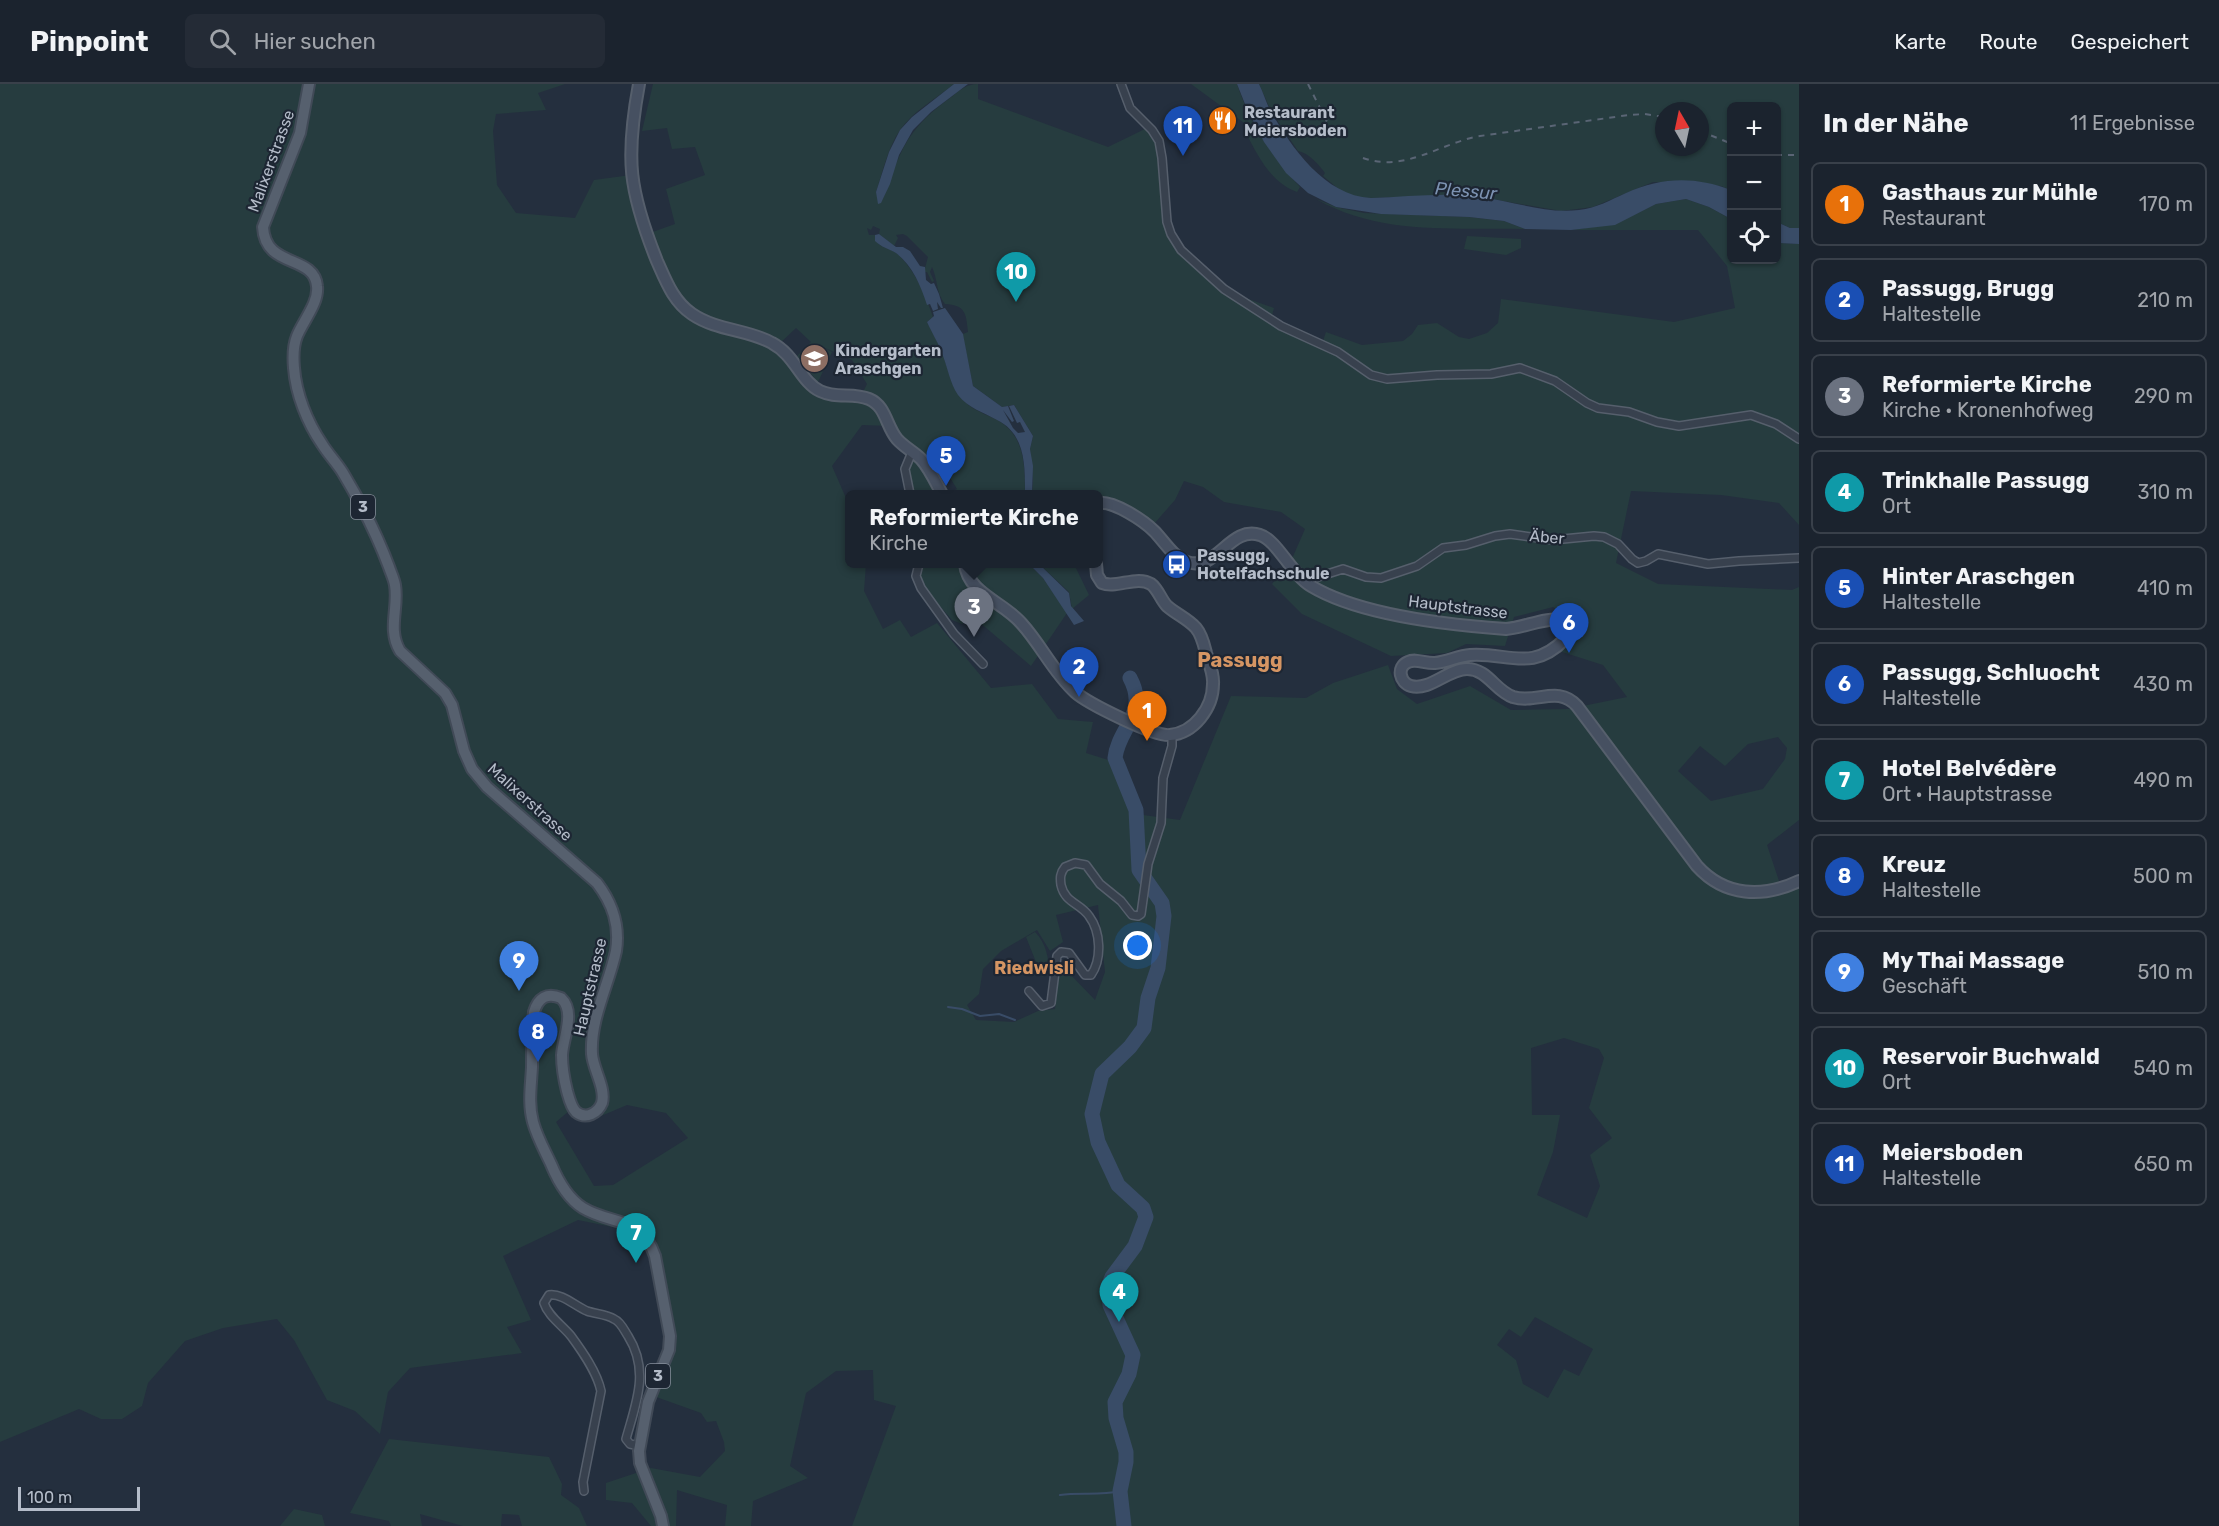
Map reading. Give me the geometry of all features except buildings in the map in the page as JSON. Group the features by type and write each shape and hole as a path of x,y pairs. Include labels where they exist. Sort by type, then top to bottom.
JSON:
{"main road":[{"name":"Malixerstrasse","path":"309,84 300,133 263,227 264,239 270,249 285,259 306,268 313,274 317,286 314,301 296,337 294,352 294,369 300,398 308,420 362,505 389,567 395,584 393,629 397,645 408,659 445,693 452,705 464,751 472,769 487,787 585,872 607,898"},
{"name":"Hauptstrasse","path":"607,898 614,913 618,936 615,958 592,1041 593,1059 602,1093 601,1105 594,1113 585,1115 576,1111 572,1105 565,1085 562,1063 568,1009 564,1000 554,995 545,996 539,1000 534,1012 530,1105 533,1124 553,1170 567,1193 578,1205 587,1210 638,1229 648,1240 655,1256 670,1336 669,1350 648,1402 640,1446 640,1464 663,1526"}],"street":[{"path":"639,84 631,134 630,156 634,191 644,228 665,279 676,298 688,311 710,324 777,346 791,358 808,382 820,392 836,396 861,396 874,401 883,411 896,438 925,464 939,490"},
{"path":"1121,84 1130,108 1154,133 1161,150 1167,222 1175,240 1208,276 1231,293 1281,326 1338,352 1376,377 1386,379 1491,374 1522,368 1555,381 1598,408 1629,412 1657,422 1679,426 1751,415 1776,424 1799,439"},
{"path":"909,490 905,470 912,452"},
{"name":"Hauptstrasse","path":"1103,503 1111,504 1143,522 1179,558 1192,563 1205,562 1241,536 1256,534 1268,540 1296,574 1317,589 1362,607 1389,613 1506,628 1521,628 1551,619 1560,620 1567,628 1565,639 1533,658 1516,660 1471,655 1436,663 1411,661 1402,666 1402,679 1410,686 1418,687 1457,672 1472,670 1484,675 1504,692 1515,697 1557,695 1567,697 1578,706 1697,866 1708,877 1726,888 1747,893 1773,890 1799,880"},
{"name":"Äber","path":"1296,574 1318,577 1343,569 1369,578 1384,578 1417,566 1443,548 1510,534 1553,540 1604,537 1618,544 1638,562 1646,561 1658,554 1708,564 1799,558"},
{"path":"918,568 916,573 921,588 954,634 982,664"},
{"path":"966,568 972,585 1018,619 1069,686 1087,700 1161,735 1172,735 1185,731 1195,725 1212,696 1213,675 1201,635 1191,623 1167,606 1150,584 1143,582 1104,585 1098,578 1097,568"},
{"path":"1029,991 1042,1006 1051,1003 1057,956 1061,952 1069,953 1084,975 1089,976 1093,972 1097,956 1097,934 1088,915 1064,895 1061,880 1063,869 1075,863 1086,865 1100,884 1121,901 1132,915 1141,915 1146,871 1161,823 1163,778 1172,746 1172,735"},
{"path":"584,1491 583,1482 601,1390 575,1342 547,1310 544,1303 549,1294 558,1295 590,1312 615,1319 632,1342 639,1357 640,1374 633,1418 626,1439 630,1444 640,1446"}],"green space":[{"path":"0,84 565,84 538,93 546,110 496,114 493,131 497,185 516,213 575,218 594,180 631,175 647,234 675,224 666,189 705,175 695,147 672,149 667,128 642,131 653,84 954,84 918,111 900,130 889,153 876,192 882,200 903,148 914,131 934,110 960,90 978,84 978,99 1108,147 1149,127 1157,137 1166,216 1175,240 1231,293 1274,308 1271,319 1322,344 1326,332 1362,345 1403,341 1418,325 1437,323 1459,337 1469,339 1487,333 1498,323 1501,299 1674,322 1735,308 1727,266 1698,230 1571,230 1615,224 1656,204 1686,199 1709,207 1727,217 1727,264 1781,264 1781,243 1799,244 1799,525 1779,503 1721,495 1631,491 1616,563 1658,584 1792,590 1799,587 1799,820 1767,845 1781,887 1799,881 1799,1526 852,1526 896,1406 874,1400 873,1370 836,1371 806,1393 790,1466 808,1478 753,1501 751,1526 725,1526 727,1505 677,1490 676,1526 651,1526 632,1503 606,1500 606,1483 651,1468 700,1477 725,1451 724,1442 716,1421 707,1422 701,1413 646,1391 667,1346 653,1254 637,1232 578,1220 503,1256 531,1320 507,1327 522,1353 410,1368 388,1392 380,1434 355,1411 327,1400 294,1340 277,1319 223,1328 185,1341 148,1383 142,1406 122,1419 101,1419 79,1409 0,1442","holes":["796,328 811,342 797,356 818,382 832,352 823,347 852,360 867,384 861,396 811,385 777,346","1778,737 1787,748 1785,759 1763,789 1711,801 1678,771 1700,746 1725,766 1748,744","1098,905 1105,972 1095,1000 1067,971 1059,974 1055,1009 1038,1011 1014,1022 976,1020 967,1005 979,994 983,969 1001,951 1037,930 1050,951 1063,942 1056,915","1564,1038 1599,1049 1604,1058 1589,1108 1612,1138 1590,1155 1600,1186 1587,1218 1537,1195 1553,1152 1560,1115 1532,1115 1531,1048","627,1105 666,1113 688,1138 613,1185 594,1186 556,1122 569,1111 587,1122","1535,1317 1593,1349 1579,1376 1564,1369 1548,1398 1523,1384 1516,1360 1497,1345 1509,1329 1521,1337"]},
{"path":"1191,84 1237,84 1248,112 1263,139 1300,187 1297,192 1280,182 1267,168 1247,135 1251,128"},
{"path":"1259,84 1799,84 1799,228 1790,228 1781,224 1781,102 1727,102 1727,188 1721,186 1653,182 1593,207 1561,211 1469,195 1355,197 1341,191 1323,176 1325,173 1313,159 1298,151 1271,111"},
{"path":"1316,199 1336,207 1364,213 1469,217 1504,221 1525,229 1444,228 1392,224 1341,211"},
{"path":"1467,236 1521,239 1521,248 1506,255 1464,249"},
{"path":"1033,568 1043,578 1067,613 1031,666 978,621 971,627 966,621 962,624 952,620 933,598 930,600 921,587 917,569"},
{"path":"1043,568 1076,568 1089,595 1072,609 1069,592"},
{"path":"1035,932 1044,946 1050,974 1042,977 1026,937"},
{"path":"389,1439 549,1457 562,1484 561,1495 579,1508 587,1526 522,1526 519,1515 502,1514 501,1526 463,1526 420,1514 422,1526 391,1526 389,1521 350,1513"},
{"path":"294,1509 322,1515 325,1526 280,1526"}],"water":[{"path":"954,84 968,84 931,112 913,130 899,155 890,184 881,203 878,204 876,192 889,152 900,130 912,117"},
{"path":"1237,84 1259,84 1270,110 1299,154 1324,179 1354,195 1371,198 1467,196 1566,211 1592,207 1652,184 1678,180 1704,182 1727,188 1727,217 1709,207 1686,199 1656,204 1615,225 1571,230 1525,229 1504,221 1469,217 1381,214 1336,207 1308,193 1286,173 1264,142"},
{"path":"1781,224 1790,228 1799,228 1799,244 1781,243"},
{"path":"879,234 896,247 903,247 910,251 920,266 925,267 926,280 931,284 934,283 943,308 937,302 938,309 933,311 930,304 927,305 919,283 907,264 896,253 875,241 875,235"},
{"path":"945,308 963,334 973,386 1002,407 1008,406 1014,421 1012,422 1003,410 1013,428 1018,433 1025,432 1020,422 1017,423 1009,406 1014,405 1033,436 1030,449 1033,466 1032,490 1025,490 1024,462 1019,442 1014,434 1007,426 966,403 958,395 927,322 934,316 933,312"},
{"path":"1033,568 1043,568 1069,593 1071,606 1084,621 1074,625 1043,578"}],"waterway":[{"path":"1124,1526 1120,1491 1126,1452 1116,1418 1115,1402 1129,1374 1133,1355 1110,1305 1108,1287 1112,1277 1135,1246 1146,1217 1143,1208 1118,1185 1098,1142 1092,1114 1102,1074 1130,1047 1144,1028 1148,998 1158,968 1164,916 1162,903 1139,870 1136,810 1115,758 1117,747 1131,720 1136,701 1135,690 1130,678"},
{"path":"948,1007 962,1009 980,1016 999,1014 1015,1020"},
{"path":"1060,1495 1120,1491"}],"railway":[{"path":"1308,84 1332,132"},
{"path":"1363,158 1378,162 1393,162 1480,136 1629,115 1655,116"},
{"path":"1709,135 1727,142"},
{"path":"1781,155 1799,155"}],"place":[{"name":"Restaurant Meiersboden","path":"1223,121"},
{"name":"Meiersboden","path":"1183,156"},
{"name":"Reservoir Buchwald","path":"1016,302"},
{"name":"Kindergarten Araschgen","path":"814,359"},
{"name":"Hinter Araschgen","path":"946,486"},
{"name":"Passugg, Hotelfachschule","path":"1176,564"},
{"name":"Reformierte Kirche","path":"974,637"},
{"name":"Passugg, Schluocht","path":"1569,653"},
{"name":"Passugg, Brugg","path":"1079,697"},
{"name":"Gasthaus zur Mühle","path":"1147,741"},
{"name":"My Thai Massage","path":"519,991"},
{"name":"Kreuz","path":"538,1062"},
{"name":"Hotel Belvédère","path":"636,1263"},
{"name":"Trinkhalle Passugg","path":"1119,1322"}],"district":[{"name":"Passugg","path":"1240,660"},
{"name":"Riedwisli","path":"1034,968"}],"water label":[{"name":"Plessur","path":"1466,191"}]}
